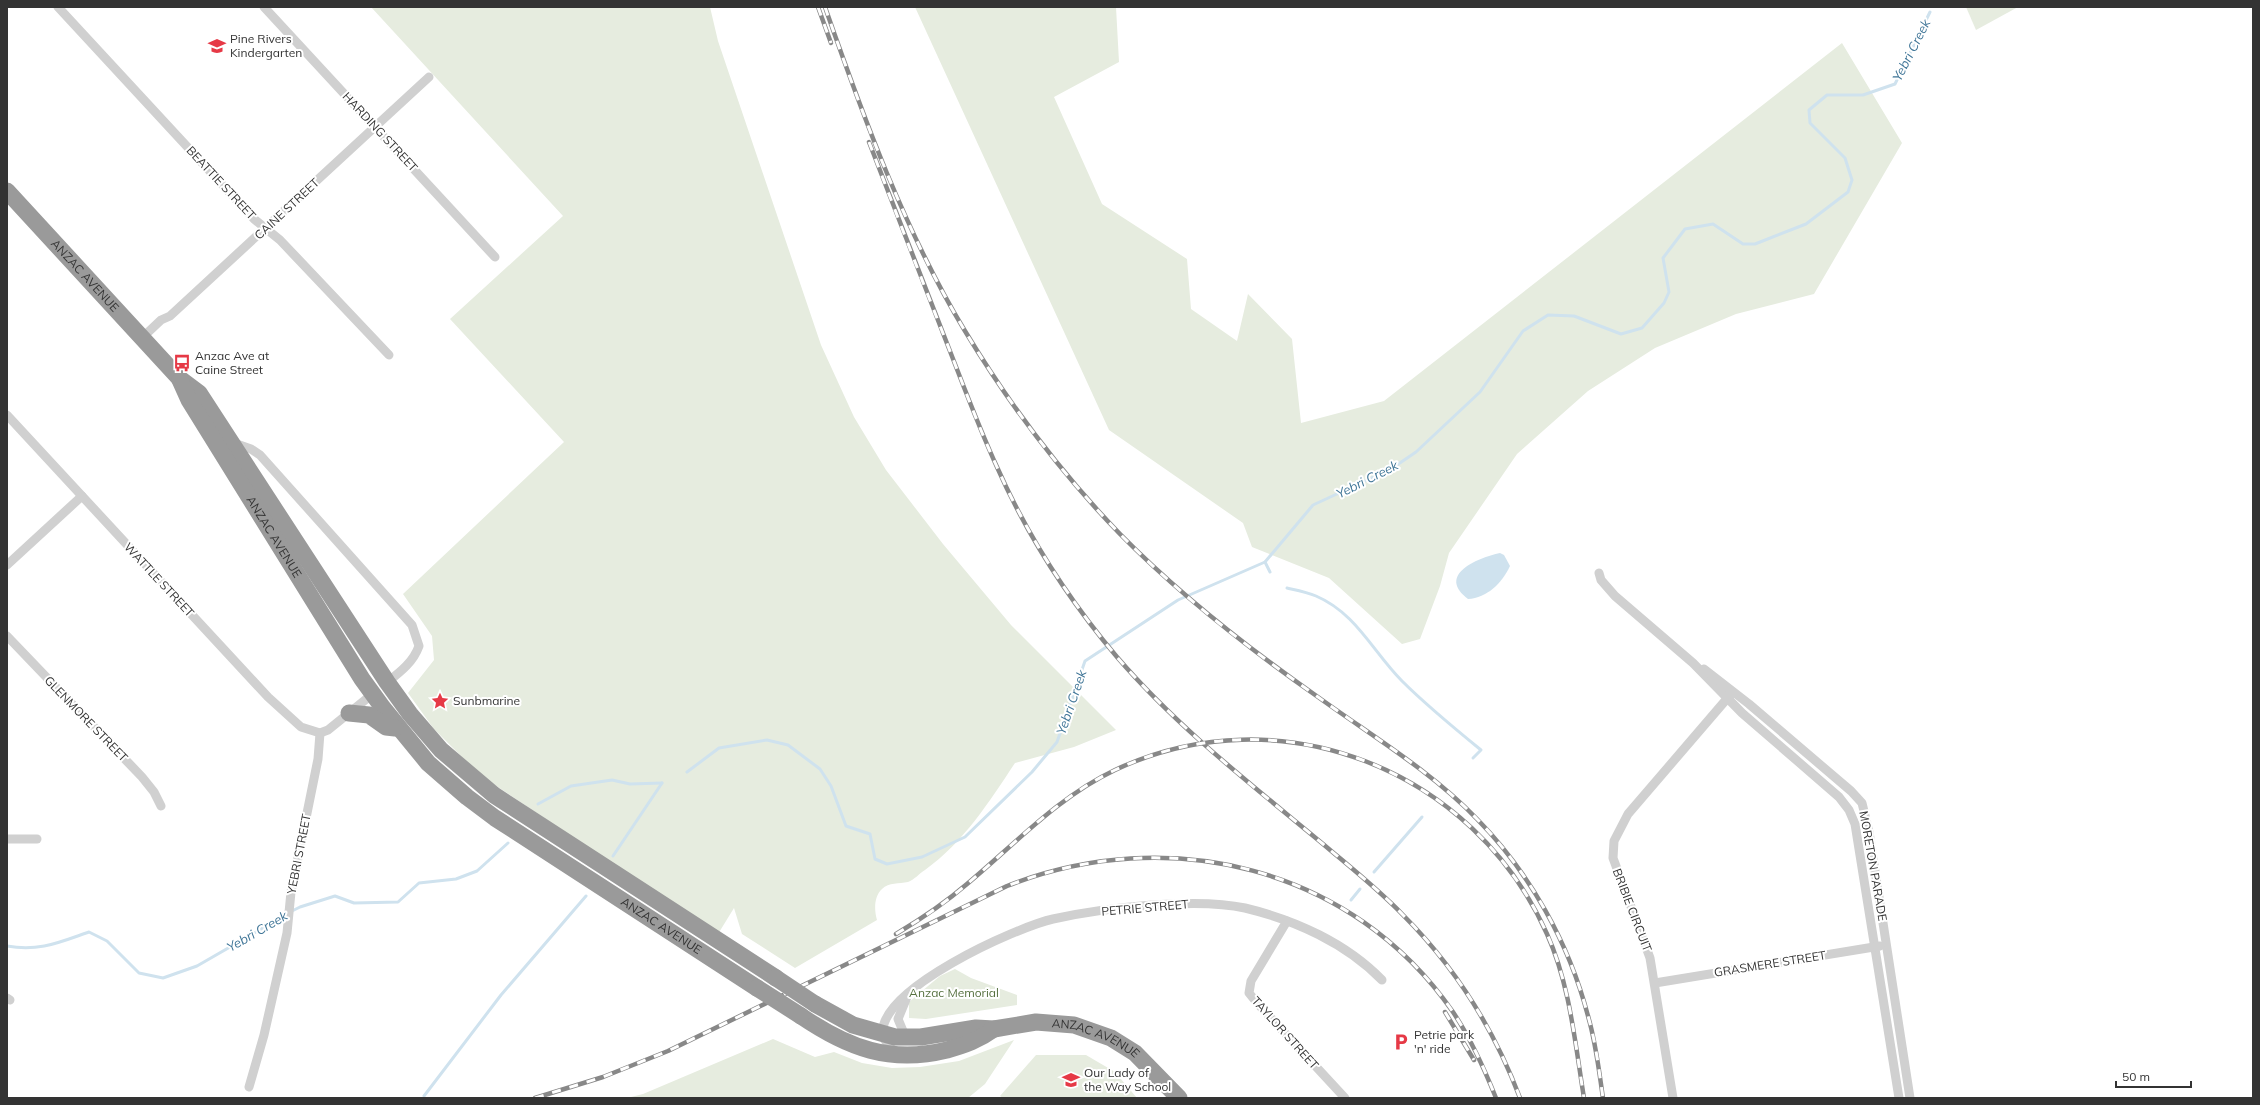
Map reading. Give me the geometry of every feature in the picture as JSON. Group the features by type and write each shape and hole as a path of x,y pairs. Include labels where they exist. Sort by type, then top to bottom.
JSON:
{"highway":[{"name":"ANZAC AVENUE","path":"7,191 143,337 179,378 198,393 232,442 387,682 410,714 441,750 494,795 815,1004 853,1025 883,1034 908,1038 936,1036 976,1028 994,1029 1023,1023 1048,1022 1074,1025 1099,1033 1135,1053 1179,1098"},
{"name":"ANZAC AVENUE","path":"179,378 189,400 373,693 398,728 444,778 495,818 841,1041 865,1050 897,1056 926,1055 979,1040 994,1029"},
{"path":"350,713 369,715 386,727 398,728"}],"street":[{"name":"BEATTIE STREET","path":"58,7 249,213 280,240 389,355"},
{"name":"HARDING STREET","path":"264,7 495,257"},
{"name":"CAINE STREET","path":"143,337 162,320 170,316 429,77"},
{"name":"WATTLE STREET","path":"7,415 268,697 301,727 320,733"},
{"path":"232,442 251,449 260,455 307,514 404,615 417,636 419,646 408,665 350,713 328,730 320,733"},
{"path":"7,565 82,496"},
{"name":"MORETON PARADE","path":"1599,573 1602,580 1615,596 1730,695 1839,797 1849,810 1855,824 1899,1098"},
{"name":"GLENMORE STREET","path":"7,636 142,777 154,792 161,806"},
{"name":"MORETON PARADE","path":"1730,695 1851,791 1862,803 1869,832 1910,1098"},
{"name":"BRIBIE CIRCUIT","path":"1673,1098 1655,982 1643,939 1617,872 1613,858 1614,841 1628,814 1730,695"},
{"name":"YEBRI STREET","path":"249,1087 264,1035 287,933 290,892 318,759 320,733"},
{"path":"7,839 37,839"},
{"name":"PETRIE STREET","path":"883,1034 885,1022 898,1002 926,978 1009,934 1031,925 1055,919 1136,907 1197,904 1244,908 1287,920 1323,936 1352,955 1382,980"},
{"name":"TAYLOR STREET","path":"1287,920 1251,981 1249,993 1345,1098"},
{"name":"GRASMERE STREET","path":"1655,982 1886,946"},
{"name":"PETRIE STREET","path":"908,994 898,1019 902,1031 908,1038"},
{"path":"883,1034 887,1044 897,1056"}],"green space":[{"path":"371,7 710,7 718,41 821,345 854,417 886,470 943,544 1011,625 1116,730 1074,747 1015,763 975,821 952,847 912,880 888,885 879,892 875,903 877,920 795,968 742,934 734,908 718,934 480,775 434,729 408,693 434,660 432,636 403,594 564,442 450,319 563,216"},
{"path":"915,7 1116,7 1119,62 1054,97 1102,204 1187,259 1191,309 1237,341 1248,294 1292,339 1301,423 1384,401 1842,43 1902,143 1814,294 1736,314 1655,348 1588,391 1517,454 1449,553 1440,586 1420,639 1402,644 1329,578 1252,547 1243,523 1109,430"},
{"path":"1966,7 2018,7 1976,30"},
{"name":"Anzac Memorial","path":"955,969 971,978 1017,995 1017,1005 926,1019 909,1018 909,1002 940,976"},
{"path":"773,1039 815,1057 834,1052 862,1063 892,1068 920,1067 959,1061 1014,1040 985,1084 968,1098 627,1098 643,1094"},
{"name":"Our Lady of the Way School","path":"1036,1055 1086,1055 1115,1072 1137,1098 1003,1098 1000,1096"}],"water":[{"path":"1500,553 1504,555 1510,566 1503,578 1488,593 1468,599 1459,590 1456,582 1458,575 1471,563"}],"waterway":[{"name":"Yebri Creek","path":"687,772 719,748 767,740 788,745 820,769 831,786 846,826 870,834 875,859 887,864 922,857 965,837 1032,772 1057,742 1085,661 1178,600 1265,562 1313,505 1391,469 1416,452 1480,392 1523,331 1548,315 1574,316 1621,334 1642,328 1664,303 1669,292 1663,258 1685,229 1713,224 1743,244 1755,244 1806,224 1848,192 1852,180 1845,158 1810,123 1809,110 1827,95 1863,95 1895,84 1930,12"},
{"path":"1265,562 1270,572"},
{"path":"1287,588 1316,596 1330,603 1342,612 1363,634 1402,681 1431,708 1481,750 1473,758"},
{"name":"Yebri Creek","path":"538,804 571,786 612,780 630,784 662,783"},
{"path":"613,856 662,783"},
{"path":"1374,872 1422,817"},
{"name":"Yebri Creek","path":"292,911 335,896 354,903 398,902 419,883 456,879 477,871 508,843"},
{"path":"1351,900 1360,889"},
{"path":"424,1096 501,995 586,896"},
{"name":"Yebri Creek","path":"7,946 19,948 39,947 89,932 107,941 139,973 163,978 197,966 287,914"}],"railway":[{"path":"818,7 831,43"},
{"path":"825,7 854,90 904,214 943,293 999,385 1037,437 1077,487 1143,557 1240,640 1440,785 1477,819 1496,840 1514,862 1545,910 1559,936 1570,962 1591,1026 1603,1098"},
{"path":"869,142 990,452 1035,542 1066,590 1117,657 1165,708 1216,755 1374,887 1422,935 1456,978 1485,1023 1510,1072 1520,1098"},
{"path":"896,934 915,923 959,891 1056,807 1094,781 1115,770 1178,748 1242,740 1305,744 1366,761 1422,789 1472,828 1514,877 1547,934 1555,953 1571,1014 1584,1098"},
{"path":"535,1098 603,1077 668,1051 1007,886 1068,867 1130,859 1192,860 1252,871 1310,891 1363,922 1411,962 1453,1012 1477,1054 1496,1098"},
{"path":"1445,1012 1474,1060"}],"place":[{"name":"Pine Rivers Kindergarten","path":"217,46"},
{"name":"Anzac Ave at Caine Street","path":"182,363"},
{"name":"Sunbmarine","path":"440,701"},
{"name":"Petrie park 'n' ride","path":"1401,1042"},
{"name":"Our Lady of the Way School","path":"1071,1080"}]}
